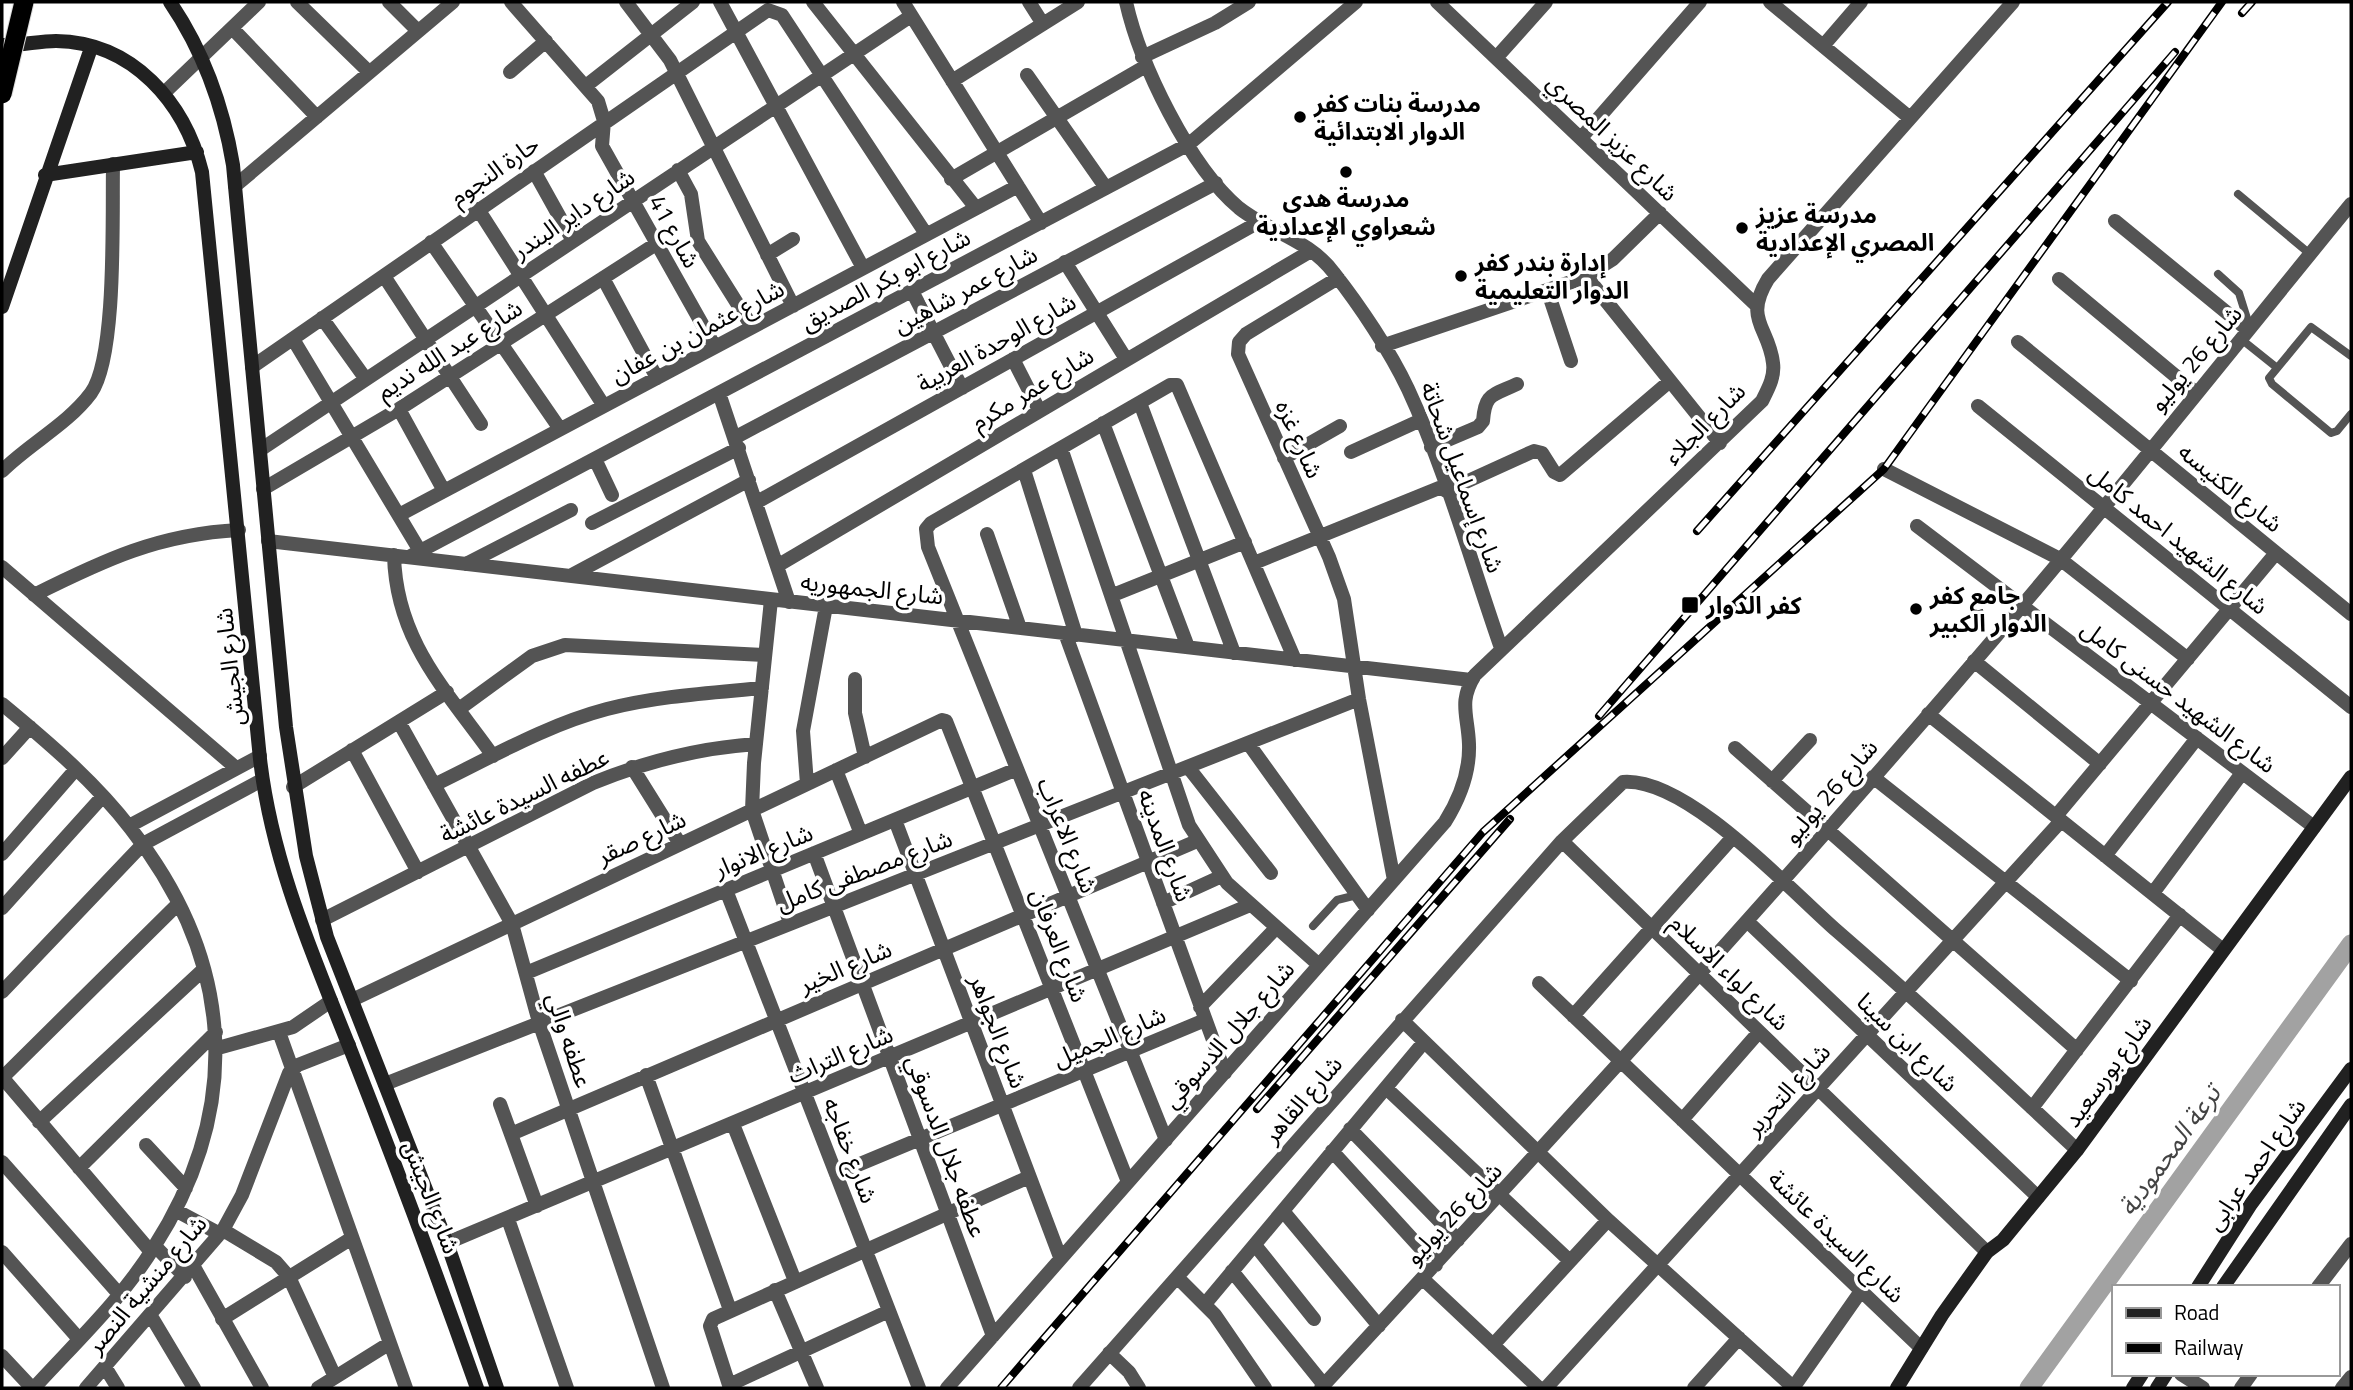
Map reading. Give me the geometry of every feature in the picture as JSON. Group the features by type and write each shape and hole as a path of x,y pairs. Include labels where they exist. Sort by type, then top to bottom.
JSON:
{"highway":[{"path":"2,94 24,2"}],"main road":[{"name":"شارع الجيش","path":"170,2 201,57 225,124 235,186 293,788 306,856 323,920 447,1243 497,1388"},
{"name":"شارع الجيش","path":"2,45 56,41 90,48 138,68 164,93 180,114 197,152 202,172 262,780 280,866 432,1260 477,1388"},
{"path":"2,307 90,48"},
{"path":"45,175 197,152"},
{"name":"شارع بورسعيد","path":"1897,1388 1987,1252 2003,1240 2077,1150 2351,777"},
{"path":"349,1045 367,1037"},
{"name":"شارع احمد عرابى","path":"2199,1285 2251,1204 2351,1069"},
{"name":"شارع احمد عرابى","path":"2224,1285 2351,1105"},
{"path":"2251,1204 2269,1218"}],"street":[{"path":"164,93 259,2"},
{"path":"297,2 369,72"},
{"path":"389,2 418,31"},
{"path":"235,186 453,2"},
{"name":"شارع 41","path":"511,2 586,85 598,102 604,121 602,146 715,347"},
{"path":"626,2 652,34 676,71 793,306"},
{"path":"586,85 693,2"},
{"path":"720,2 863,268"},
{"path":"813,2 975,208"},
{"path":"903,2 1041,223"},
{"path":"1028,2 1043,24"},
{"path":"952,80 1078,2"},
{"name":"شارع إسماعيل شحاتة","path":"1126,2 1144,62 1189,144 1216,183 1239,208 1311,251 1338,278 1407,386 1501,648"},
{"path":"951,178 1247,2"},
{"name":"شارع ابو بكر الصديق","path":"408,554 595,459 1189,144 1356,2"},
{"name":"شارع عزيز المصري","path":"1437,2 1757,306"},
{"path":"1496,58 1546,2"},
{"path":"1581,138 1700,2"},
{"path":"1770,2 1910,118"},
{"path":"1823,46 1861,2"},
{"path":"1757,306 1768,279 2014,2"},
{"name":"حارة النجوم","path":"252,367 763,11 774,10 782,15 821,75"},
{"name":"شارع داير البندر","path":"260,450 911,16"},
{"path":"232,28 317,117"},
{"path":"510,72 546,41"},
{"path":"821,75 926,234"},
{"path":"1027,75 1106,188"},
{"path":"2,471 81,404 102,372 107,342 113,164"},
{"path":"678,170 691,194 698,241 752,327"},
{"path":"534,171 573,241"},
{"name":"شارع عمر شاهين","path":"592,523 933,332 1216,183"},
{"name":"شارع عثمان بن عفان","path":"399,515 1017,186"},
{"name":"شارع 26 يوليو","path":"1328,1385 1700,975 1928,715 2022,606 2351,204"},
{"path":"478,209 604,406"},
{"path":"1382,346 1548,292 1586,276 1613,260 1660,213"},
{"path":"2115,220 2246,332"},
{"name":"شارع الوحدة العربية","path":"757,502 1259,222"},
{"path":"767,255 793,239"},
{"path":"431,242 560,429"},
{"name":"شارع عبد الله نديم","path":"263,489 399,409 656,244"},
{"name":"شارع عمر مكرم","path":"777,566 1311,251"},
{"path":"1065,262 1126,359"},
{"path":"384,276 481,424"},
{"path":"1586,276 1720,443"},
{"path":"603,278 657,378"},
{"name":"شارع غزه","path":"1338,278 1246,334 1238,347 1238,354 1344,600 1359,699 1394,880"},
{"path":"2059,279 2196,393"},
{"path":"912,291 962,388"},
{"path":"1548,292 1571,361"},
{"name":"شارع الجلاء","path":"1471,680 1501,648 1762,401 1773,373 1773,361 1759,326 1757,306"},
{"path":"322,318 365,379"},
{"path":"293,339 399,515 408,554 396,587 407,628 416,648 494,756"},
{"name":"شارع الكنيسه","path":"2018,342 2351,614"},
{"path":"1013,359 1039,410"},
{"path":"1254,563 1534,451 1542,453 1554,472 1560,475 1670,381"},
{"path":"1431,447 1478,427 1483,421 1482,410 1487,400 1517,384"},
{"path":"1024,470 1170,385 1180,388 1295,660"},
{"path":"719,393 738,443 789,602"},
{"path":"1140,402 1234,653"},
{"name":"شارع الشهيد احمد كامل","path":"1978,406 2351,707"},
{"path":"399,409 444,491"},
{"path":"1351,452 1421,420"},
{"path":"1104,424 1188,647"},
{"path":"1284,458 1340,426"},
{"path":"1061,447 1129,640 1179,803 1197,841 1223,876 1250,905 1319,965"},
{"path":"595,459 612,495"},
{"path":"1884,469 2060,559 2188,659"},
{"name":"شارع الاعراب","path":"1024,470 931,523 925,537 1166,1140"},
{"name":"شارع المدينه","path":"1024,470 1070,634 1123,792 1224,1073"},
{"path":"572,575 749,480"},
{"path":"465,565 571,510"},
{"name":"شارع الشهيد حسنى كامل","path":"1917,526 2314,827"},
{"path":"34,595 103,561 154,542 239,530"},
{"path":"987,534 1020,628"},
{"name":"شارع الجمهوريه","path":"268,541 408,554 465,565 572,575 1471,680"},
{"path":"1113,595 1245,542"},
{"name":"شارع التحرير","path":"1546,1388 2006,883 2100,764 2276,553"},
{"path":"2,567 235,767"},
{"path":"772,600 756,744 752,810 790,923"},
{"path":"807,784 803,731 826,606"},
{"path":"459,709 532,656 555,647 576,645 765,655"},
{"path":"1974,661 2100,764"},
{"path":"855,680 855,713 865,757"},
{"name":"شارع جلال الدسوقي","path":"947,1388 1445,822 1461,793 1469,759 1463,697 1471,680"},
{"path":"434,785 553,728 604,710 667,697 762,688"},
{"path":"293,788 447,692"},
{"name":"شارع مصطفى كامل","path":"385,1084 1359,699"},
{"name":"شارع منشية النصر","path":"2,704 76,769 103,796 143,844 178,904 203,970 218,1048 210,1115 176,1210 153,1249 119,1294 33,1388"},
{"path":"1928,715 2223,950"},
{"name":"شارع صقر","path":"352,1000 942,720 950,724"},
{"name":"عطفه والي","path":"398,722 512,924 539,1022 663,1388"},
{"name":"شارع العرفان","path":"950,724 1128,1182"},
{"path":"2,758 30,727"},
{"path":"2105,856 2197,738"},
{"path":"1772,781 1810,740"},
{"path":"1248,743 1367,910"},
{"name":"عطفه السيدة عائشة","path":"323,920 593,783 632,767 690,751 756,744"},
{"path":"1735,748 2077,1050"},
{"path":"352,750 418,872"},
{"path":"129,826 260,756"},
{"path":"632,767 680,844"},
{"path":"1188,767 1271,873"},
{"path":"2,854 76,769"},
{"name":"شارع الانوار","path":"526,973 1017,769"},
{"path":"836,770 861,834"},
{"path":"2152,893 2242,773"},
{"path":"1873,777 2131,981"},
{"path":"2,992 143,844 262,780"},
{"name":"شارع القاهر","path":"1079,1388 1562,841 1616,786 1634,781 1663,790 1733,837 1907,991 2077,1150"},
{"path":"2,908 103,796"},
{"name":"شارع الجواهر","path":"895,820 1060,1257"},
{"path":"1573,1016 1733,837"},
{"name":"شارع الخير","path":"511,1134 1197,841"},
{"name":"شارع لواء الاسلام","path":"1562,841 1987,1252"},
{"name":"عطفه جلال الدسوقي","path":"814,853 993,1336"},
{"path":"1163,902 1223,876"},
{"name":"شارع خفاجه","path":"726,890 919,1388"},
{"path":"178,904 2,1077 79,1168 153,1249 189,1272 222,1319 262,1388"},
{"name":"شارع التراث","path":"447,1243 1250,905"},
{"path":"2032,1108 2180,915"},
{"name":"شارع ابن سينا","path":"1747,921 2038,1197"},
{"name":"شارع الجميل","path":"836,1174 1085,1071 1203,1014 1276,928"},
{"path":"40,1122 203,970"},
{"name":"شارع السيدة عائشة","path":"1539,983 1921,1348"},
{"path":"218,1048 279,1032 306,1020 331,1001"},
{"path":"1402,1020 1608,1220 1793,1388 1861,1291"},
{"path":"79,1168 216,1032"},
{"path":"279,1032 406,1388"},
{"path":"1682,1120 1759,1032"},
{"path":"1205,1304 1424,1042"},
{"path":"292,1069 349,1045"},
{"name":"شارع منشية النصر","path":"86,1388 222,1232 242,1195 292,1069"},
{"path":"646,1075 730,1310"},
{"path":"1386,1088 1570,1261"},
{"path":"500,1104 537,1206"},
{"path":"733,1124 795,1281"},
{"path":"1350,1129 1458,1240"},
{"path":"146,1145 186,1188"},
{"path":"1332,1152 1436,1265"},
{"path":"2,1162 119,1294"},
{"path":"889,1311 730,1387 710,1324 730,1310 1029,1177"},
{"path":"176,1210 276,1262 289,1277 335,1377"},
{"path":"1283,1211 1379,1326"},
{"path":"508,1219 567,1388"},
{"path":"1493,1345 1608,1220"},
{"path":"222,1319 352,1238"},
{"path":"2320,1285 2351,1244"},
{"path":"1255,1245 1314,1318"},
{"path":"2,1252 79,1339"},
{"path":"1232,1271 1328,1385"},
{"path":"1177,1277 1205,1304 1265,1388"},
{"path":"1423,1279 1539,1388"},
{"path":"775,1290 817,1388"},
{"path":"151,1316 194,1388"},
{"path":"1694,1388 1739,1338"},
{"path":"318,1388 390,1343"},
{"path":"1110,1353 1129,1372 1139,1388"},
{"path":"2,1356 33,1388"},
{"path":"105,1367 118,1388"},
{"path":"2184,1376 2203,1388"},
{"path":"2343,1388 2351,1377"}],"lane":[{"path":"2238,194 2310,254"},
{"path":"2218,274 2239,293 2246,332 2277,367"},
{"path":"2351,356 2311,327 2269,377 2272,384 2331,433 2337,431 2351,414"},
{"path":"1313,926 1337,900 1357,895"}],"waterway":[{"name":"ترعة المحمودية","path":"2029,1388 2351,944"}],"railway":[{"path":"1697,531 2168,2"},
{"path":"1001,1388 1483,832 1884,469 2222,2"},
{"path":"2242,13 2252,2"},
{"path":"1599,716 2175,52"},
{"path":"1257,1109 1510,819"}],"place":[{"name":"مدرسة بنات كفر الدوار الابتدائية","path":"1300,117"},
{"name":"مدرسة هدى شعراوي الإعدادية","path":"1346,172"},
{"name":"مدرسة عزيز المصري الإعدادية","path":"1742,228"},
{"name":"إدارة بندر كفر الدوار التعليمية","path":"1461,276"},
{"name":"كفر الدوار","path":"1690,605"},
{"name":"جامع كفر الدوار الكبير","path":"1916,609"}]}
